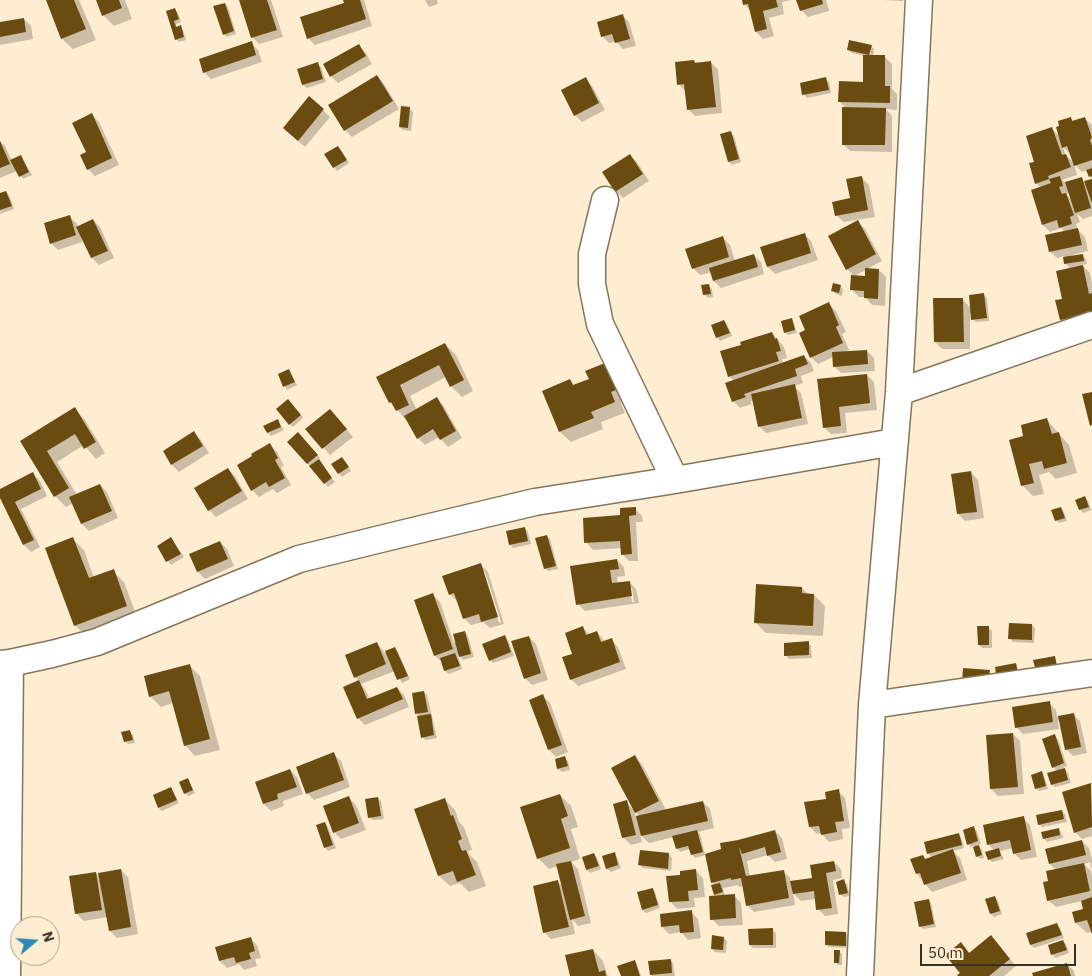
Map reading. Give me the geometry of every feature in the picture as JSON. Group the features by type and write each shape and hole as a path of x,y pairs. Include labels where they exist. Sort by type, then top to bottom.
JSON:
{"street":[{"path":"860,976 872,705 899,392 919,0"},
{"path":"605,200 592,254 592,284 600,324 675,480"},
{"path":"899,392 1092,325"},
{"path":"7,976 5,663 52,654 98,642 299,559 535,502 894,442"},
{"path":"872,705 1092,673"}],"building":[{"path":"46,0 74,0 86,29 61,39"},
{"path":"96,0 119,0 122,8 102,16"},
{"path":"239,0 267,0 277,30 251,38"},
{"path":"343,0 360,0 366,19 307,39 300,17 344,3"},
{"path":"742,0 776,0 778,7 763,11 767,29 755,32 748,4 743,5"},
{"path":"796,0 822,0 823,4 800,11"},
{"path":"225,3 234,31 223,35 213,6"},
{"path":"175,8 179,19 174,21 176,27 181,25 184,37 175,40 166,11"},
{"path":"623,14 630,39 615,43 612,34 601,37 597,22"},
{"path":"24,18 26,32 0,37 0,22"},
{"path":"849,40 872,45 869,55 847,50"},
{"path":"252,41 256,55 203,73 199,59"},
{"path":"359,44 366,56 330,77 323,64"},
{"path":"863,55 885,55 885,86 890,86 890,103 838,102 839,81 863,82"},
{"path":"694,60 695,63 711,61 716,107 687,110 684,84 677,85 675,62"},
{"path":"318,62 323,79 302,85 297,69"},
{"path":"377,75 393,101 344,131 328,105"},
{"path":"586,77 599,103 574,116 561,90"},
{"path":"826,77 829,90 802,95 800,83"},
{"path":"309,96 324,109 298,141 283,128"},
{"path":"401,106 410,107 408,128 399,127"},
{"path":"842,107 886,108 885,145 842,145"},
{"path":"92,113 112,158 87,170 80,155 86,152 72,123"},
{"path":"1071,117 1072,121 1085,117 1092,137 1090,140 1092,160 1074,166 1067,146 1062,148 1056,127 1059,126 1058,121"},
{"path":"1052,127 1062,155 1066,154 1071,167 1048,176 1049,179 1035,184 1029,163 1034,162 1026,136"},
{"path":"731,131 739,159 728,162 720,134"},
{"path":"0,141 10,164 0,168"},
{"path":"338,146 347,160 333,168 324,154"},
{"path":"630,154 643,174 615,192 602,172"},
{"path":"21,155 29,172 19,177 10,160"},
{"path":"1092,168 1092,176 1089,177 1086,170"},
{"path":"862,176 868,210 835,216 832,202 850,198 846,179"},
{"path":"1060,176 1063,186 1059,187 1062,194 1066,193 1074,215 1070,217 1072,224 1059,228 1057,220 1042,225 1031,190 1051,183 1049,179"},
{"path":"1082,177 1091,208 1075,213 1065,182"},
{"path":"1092,179 1092,203 1084,181"},
{"path":"6,191 12,206 0,210 0,193"},
{"path":"70,215 76,235 50,244 44,223"},
{"path":"93,219 108,251 91,258 76,227"},
{"path":"858,220 876,254 846,270 828,236"},
{"path":"1078,228 1082,245 1049,252 1045,235"},
{"path":"805,233 811,253 767,267 760,247"},
{"path":"723,236 729,257 692,269 685,249"},
{"path":"754,254 758,267 713,281 709,268"},
{"path":"1083,254 1084,261 1064,264 1063,257"},
{"path":"1083,265 1089,294 1092,293 1092,314 1060,320 1055,300 1062,299 1056,271"},
{"path":"865,268 879,269 878,299 864,298 864,291 850,290 851,275 865,276"},
{"path":"833,283 841,285 839,293 831,291"},
{"path":"709,284 711,294 703,295 701,285"},
{"path":"984,293 987,318 971,320 969,295"},
{"path":"933,298 963,298 964,342 934,342"},
{"path":"829,302 839,325 836,327 843,343 810,358 799,333 805,330 799,316"},
{"path":"792,318 795,330 784,333 781,321"},
{"path":"724,320 730,333 716,338 711,325"},
{"path":"772,332 775,339 777,338 781,351 776,352 779,361 728,377 720,351 741,345 740,342"},
{"path":"445,343 464,380 450,387 439,365 400,385 409,405 396,411 391,402 389,403 376,377"},
{"path":"867,350 868,364 833,367 832,352"},
{"path":"804,355 808,364 795,369 797,376 744,394 746,397 732,402 725,383"},
{"path":"605,363 616,390 611,392 615,402 591,412 594,418 559,432 542,391 570,379 573,385 589,379 585,371"},
{"path":"289,369 295,382 283,387 278,374"},
{"path":"867,374 870,403 839,407 841,426 823,428 817,379"},
{"path":"795,384 802,418 758,427 751,394"},
{"path":"1092,392 1092,425 1090,426 1082,394"},
{"path":"437,397 456,431 440,440 433,429 417,439 404,416"},
{"path":"288,399 301,415 289,425 276,409"},
{"path":"75,407 96,442 84,449 75,434 47,451 69,488 54,497 20,441"},
{"path":"330,409 347,429 322,449 305,429"},
{"path":"1047,418 1052,434 1059,432 1067,463 1044,469 1042,461 1029,464 1034,483 1021,486 1009,440 1023,436 1021,425"},
{"path":"278,419 281,427 267,433 263,426"},
{"path":"194,431 203,446 171,465 163,451"},
{"path":"298,432 318,455 307,464 287,442"},
{"path":"270,443 278,458 275,460 285,478 269,487 266,482 251,491 237,465"},
{"path":"342,457 349,467 338,474 331,464"},
{"path":"319,459 332,478 324,484 309,466"},
{"path":"228,468 242,491 208,511 194,488"},
{"path":"971,471 977,512 957,514 951,474"},
{"path":"33,472 41,489 15,502 34,540 23,545 0,498 0,489"},
{"path":"100,484 112,511 81,524 69,497"},
{"path":"1085,496 1089,507 1079,510 1075,500"},
{"path":"636,507 636,515 629,516 632,554 621,555 620,541 584,543 583,518 620,515 620,508"},
{"path":"1061,507 1065,518 1055,521 1051,510"},
{"path":"525,527 528,541 509,545 506,531"},
{"path":"547,535 556,566 544,569 535,538"},
{"path":"73,537 89,578 114,569 127,606 74,626 45,548"},
{"path":"171,537 181,554 166,562 157,546"},
{"path":"220,541 228,559 197,572 189,554"},
{"path":"617,559 619,569 610,570 612,583 630,581 632,596 576,605 570,566"},
{"path":"481,563 498,617 481,622 479,614 463,619 454,593 449,595 442,576"},
{"path":"756,584 802,587 802,593 814,594 813,626 754,623"},
{"path":"433,593 453,649 434,656 414,600"},
{"path":"1009,623 1032,624 1032,640 1008,639"},
{"path":"583,626 586,635 597,631 601,642 612,638 620,662 570,680 562,657 572,654 565,633"},
{"path":"977,626 989,626 989,645 978,645"},
{"path":"465,631 471,654 459,657 453,634"},
{"path":"505,635 511,652 489,661 482,644"},
{"path":"529,636 541,673 524,679 511,641"},
{"path":"809,641 809,655 784,656 784,643"},
{"path":"377,642 386,664 354,678 345,655"},
{"path":"395,647 408,676 397,680 385,651"},
{"path":"455,653 460,666 444,671 440,658"},
{"path":"1055,656 1058,671 1037,675 1033,660"},
{"path":"1016,663 1019,677 997,681 995,667"},
{"path":"190,664 210,739 184,746 169,691 149,697 144,676"},
{"path":"963,668 990,670 988,686 962,684"},
{"path":"359,680 367,699 397,687 403,699 357,719 343,687"},
{"path":"424,691 428,712 415,714 412,693"},
{"path":"543,694 562,745 548,750 529,700"},
{"path":"1050,701 1053,722 1015,728 1012,707"},
{"path":"1074,713 1081,747 1065,750 1058,716"},
{"path":"431,714 434,735 421,738 417,716"},
{"path":"130,730 133,740 124,742 121,732"},
{"path":"1013,733 1018,787 990,789 986,735"},
{"path":"1055,734 1064,763 1052,768 1042,739"},
{"path":"334,752 344,780 306,794 296,767"},
{"path":"635,755 659,801 635,813 611,768"},
{"path":"565,756 568,766 557,769 555,759"},
{"path":"1065,768 1068,780 1051,785 1047,773"},
{"path":"290,769 297,787 277,794 278,799 263,804 255,782"},
{"path":"1042,771 1046,786 1035,789 1031,775"},
{"path":"188,778 193,790 184,794 179,782"},
{"path":"1091,783 1092,827 1074,833 1062,792"},
{"path":"171,787 177,800 158,808 153,795"},
{"path":"839,789 844,821 835,822 837,832 821,835 819,826 809,827 804,802 826,799 825,792"},
{"path":"560,794 568,816 561,819 570,848 537,859 520,807"},
{"path":"349,796 359,823 333,833 323,806"},
{"path":"378,797 381,816 368,818 365,799"},
{"path":"445,798 462,839 458,841 462,851 466,850 476,875 457,882 453,871 438,876 414,809"},
{"path":"627,800 636,835 622,838 613,804"},
{"path":"703,801 708,821 641,836 636,816"},
{"path":"1062,810 1064,819 1038,825 1036,815"},
{"path":"1024,816 1031,850 1013,854 1010,840 987,845 983,825"},
{"path":"325,822 333,845 324,848 316,825"},
{"path":"974,826 978,841 967,845 963,830"},
{"path":"1059,828 1060,835 1043,839 1041,832"},
{"path":"697,830 703,852 691,855 688,846 676,849 672,836"},
{"path":"775,830 781,852 767,856 765,847 742,854 739,847 746,876 784,870 789,898 746,906 741,878 731,880 731,878 711,883 705,854 721,849 720,843"},
{"path":"959,833 962,845 927,854 924,842"},
{"path":"1082,840 1086,855 1049,864 1045,849"},
{"path":"979,845 982,855 976,857 973,847"},
{"path":"999,848 1001,856 988,860 985,852"},
{"path":"953,849 961,873 924,885 920,873 916,874 910,859 923,855 925,859"},
{"path":"640,850 669,853 668,869 638,865"},
{"path":"615,852 618,865 606,869 602,856"},
{"path":"594,853 599,866 586,870 582,857"},
{"path":"571,861 585,916 570,920 556,864"},
{"path":"834,861 836,871 826,873 832,908 816,910 814,891 793,894 790,881 812,878 810,865"},
{"path":"1084,863 1090,891 1047,901 1043,882 1048,881 1046,871"},
{"path":"121,869 131,927 109,931 98,873"},
{"path":"696,869 698,890 688,891 689,901 669,902 666,876 680,875 680,871"},
{"path":"96,872 102,910 75,914 69,876"},
{"path":"844,879 848,893 839,895 836,882"},
{"path":"558,880 569,927 543,933 533,886"},
{"path":"720,883 723,892 714,895 711,885"},
{"path":"653,888 658,905 642,910 637,892"},
{"path":"735,894 736,918 710,920 709,896"},
{"path":"995,896 1000,911 990,914 985,899"},
{"path":"1092,897 1092,934 1087,920 1075,923 1072,912 1083,909 1081,901"},
{"path":"929,899 934,924 919,927 914,902"},
{"path":"692,910 694,932 680,933 679,925 661,927 660,914"},
{"path":"1057,923 1062,935 1030,945 1026,933"},
{"path":"773,928 773,945 749,945 748,929"},
{"path":"825,931 846,932 846,946 825,945"},
{"path":"712,935 724,937 723,950 711,949"},
{"path":"991,935 1010,959 989,976 958,976 960,973 945,955 961,942 969,953"},
{"path":"251,937 255,951 249,953 251,959 236,963 234,957 219,961 215,947"},
{"path":"1063,940 1067,950 1051,955 1048,945"},
{"path":"593,949 599,972 605,970 606,976 570,976 565,955"},
{"path":"834,950 840,950 839,963 834,963"},
{"path":"671,959 672,973 650,975 648,961"},
{"path":"635,960 640,976 621,976 617,966"},
{"path":"1067,963 1071,976 1033,976 1032,973"}]}
